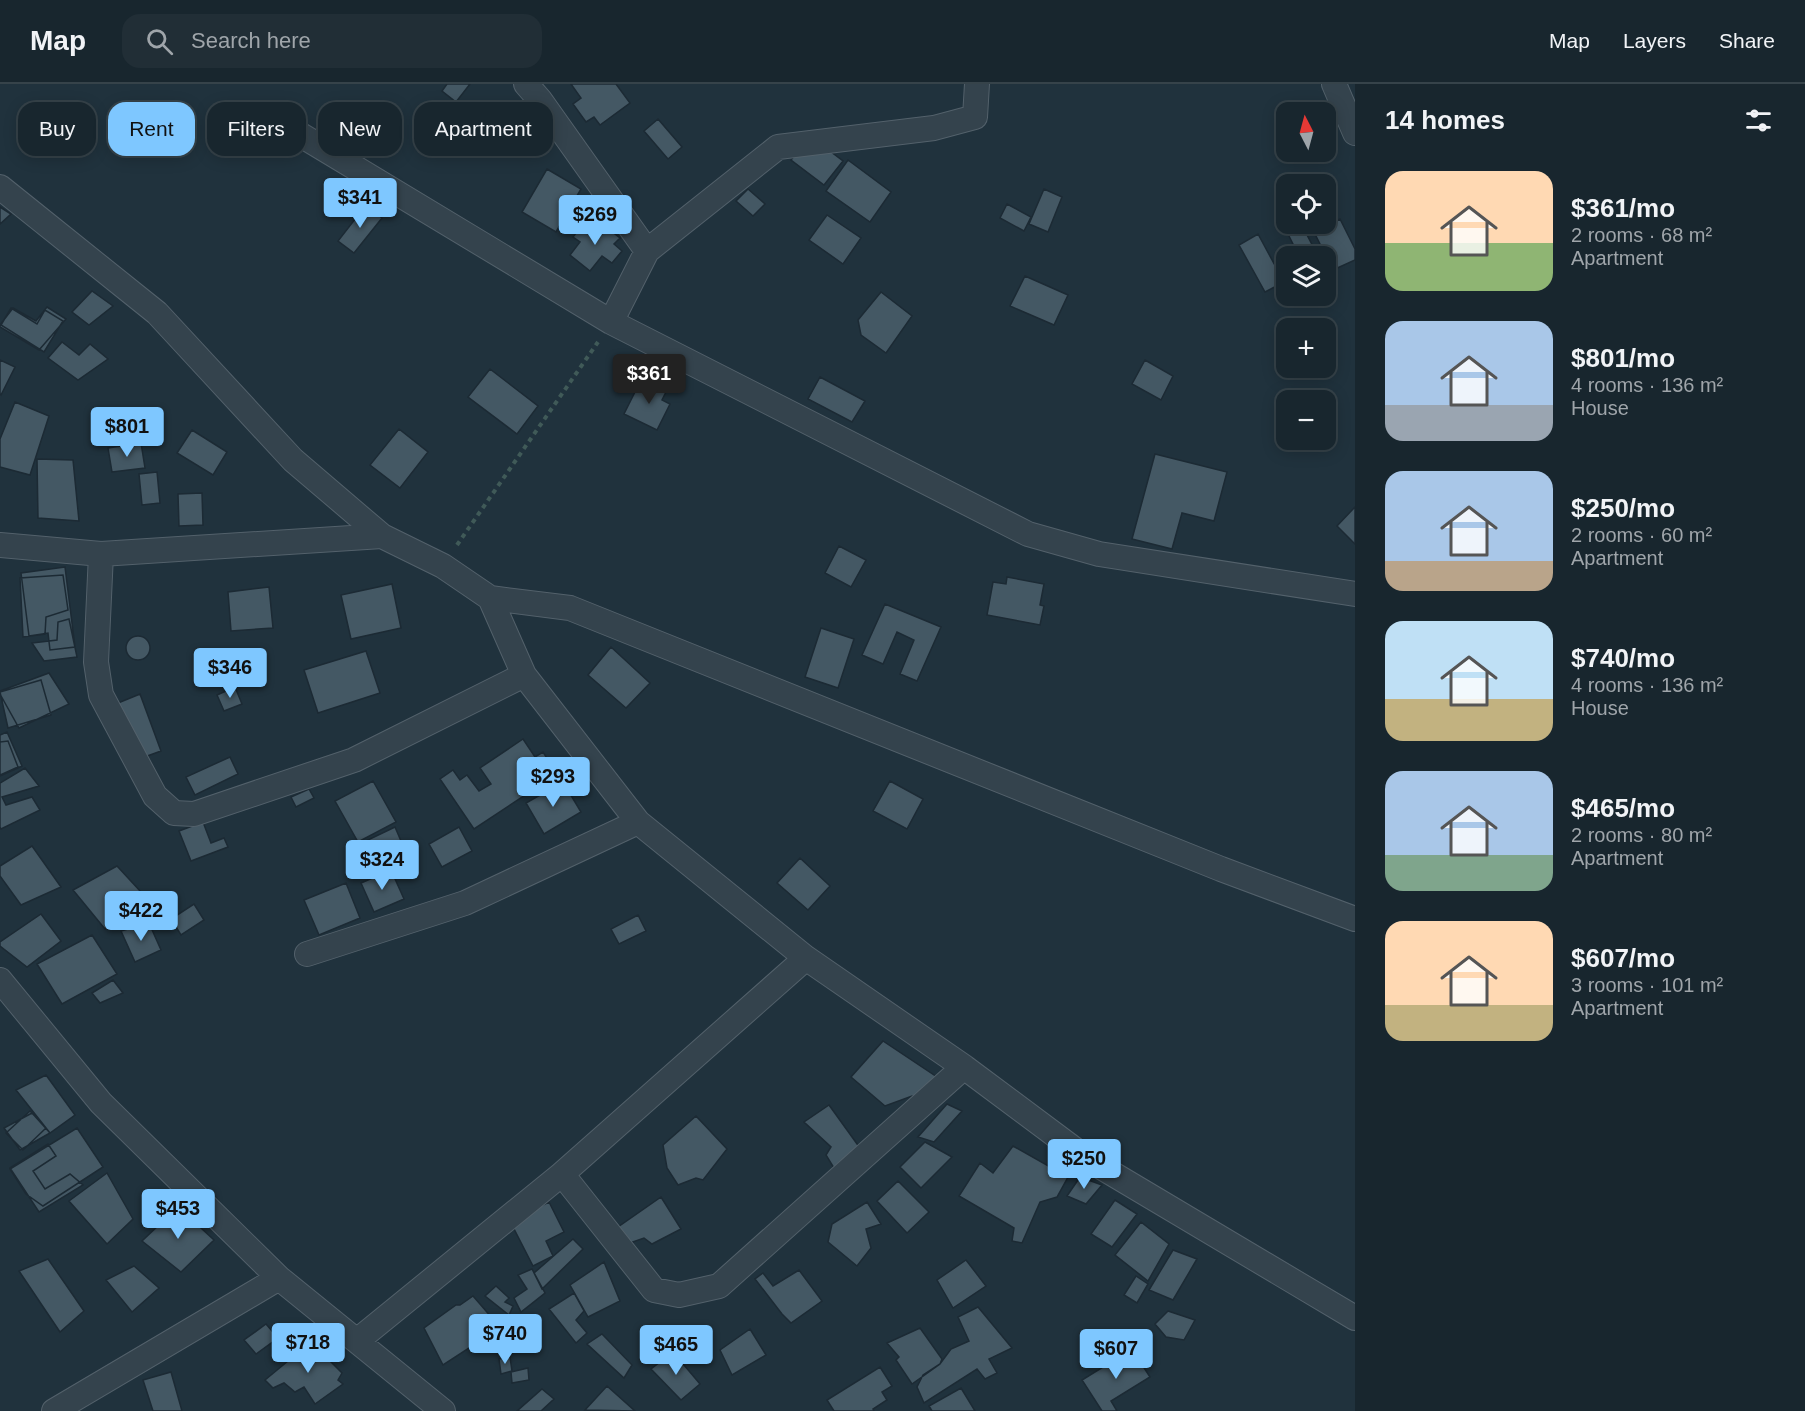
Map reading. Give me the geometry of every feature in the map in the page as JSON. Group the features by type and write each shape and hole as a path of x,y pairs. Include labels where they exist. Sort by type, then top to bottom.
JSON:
{"street":[{"path":"525,84 540,100 647,251"},
{"path":"611,322 647,251 778,147 934,128 975,117 977,84"},
{"path":"1334,84 1355,133"},
{"path":"306,138 611,322 1028,534 1099,554 1355,594"},
{"path":"0,187 157,313 293,460 382,536 443,566 490,598 570,608 1199,860 1355,920"},
{"path":"0,545 101,554 382,536"},
{"path":"101,554 96,662 101,695 155,796 174,813 194,814 354,760 524,675"},
{"path":"490,598 524,675 638,822 806,958 964,1068 1086,1158 1355,1318"},
{"path":"307,954 465,903 638,822"},
{"path":"358,1340 562,1174 806,958"},
{"path":"0,980 101,1103 279,1278 443,1411"},
{"path":"562,1174 654,1290 679,1294 719,1286 964,1068"},
{"path":"54,1411 279,1278"}],"path":[{"path":"443,566 611,322"}],"building":[{"path":"447,84 470,84 456,102 442,91"},
{"path":"571,84 616,84 630,103 600,125 594,117 586,122 573,104 581,98"},
{"path":"658,119 682,147 668,159 644,131"},
{"path":"810,136 843,161 824,185 791,160"},
{"path":"848,160 891,192 870,222 826,191"},
{"path":"547,169 581,189 556,232 522,212"},
{"path":"748,189 765,204 753,216 736,201"},
{"path":"1044,189 1062,197 1048,232 1029,224"},
{"path":"1007,204 1031,217 1024,231 1000,218"},
{"path":"366,205 382,218 354,253 338,241"},
{"path":"0,207 11,214 0,224"},
{"path":"827,215 861,238 843,264 809,240"},
{"path":"1340,219 1355,249 1355,260 1336,269 1336,246 1321,246 1315,234 1336,234 1336,221"},
{"path":"586,220 600,231 606,227 620,238 614,244 622,251 612,263 602,256 590,271 570,255 580,242 573,237"},
{"path":"1258,234 1276,267 1276,286 1265,292 1239,245"},
{"path":"1288,234 1307,234 1313,246 1294,246"},
{"path":"1025,276 1068,295 1054,325 1010,306"},
{"path":"92,291 113,306 89,325 72,312"},
{"path":"881,292 912,316 886,353 861,335 858,320"},
{"path":"47,307 66,319 39,350 0,327 13,308 36,321"},
{"path":"11,308 37,324 45,310 63,321 44,352 1,325"},
{"path":"62,342 79,355 90,344 108,359 78,380 48,358"},
{"path":"0,360 15,367 1,395 0,394"},
{"path":"1145,360 1173,376 1161,400 1132,384"},
{"path":"490,369 538,406 517,434 468,397"},
{"path":"820,377 865,401 852,422 808,399"},
{"path":"654,381 668,388 662,400 670,404 657,430 624,414 639,384 650,389"},
{"path":"15,402 49,416 30,475 0,467 0,439"},
{"path":"399,429 428,452 400,488 370,465"},
{"path":"192,430 227,452 213,475 177,453"},
{"path":"141,443 145,468 112,472 108,448"},
{"path":"1155,454 1227,472 1214,521 1182,513 1172,549 1132,539"},
{"path":"37,459 73,460 79,521 38,518"},
{"path":"157,472 160,503 142,505 139,474"},
{"path":"202,493 203,525 179,526 178,494"},
{"path":"1355,507 1355,544 1337,526"},
{"path":"839,546 866,560 851,587 825,573"},
{"path":"65,567 75,647 50,650 48,633 29,636 21,573"},
{"path":"63,575 68,610 46,617 45,634 23,637 20,578"},
{"path":"1007,577 1044,584 1040,605 1044,606 1040,625 987,615 993,582 1006,584"},
{"path":"392,584 401,628 351,639 341,595"},
{"path":"269,587 273,628 231,631 228,592"},
{"path":"885,604 941,627 917,681 900,674 914,640 897,632 883,664 862,655"},
{"path":"69,619 77,657 44,661 32,643 57,640 58,622"},
{"path":"821,628 854,639 838,688 805,677"},
{"path":"138,636 143,637 149,643 149,653 143,659 138,660 133,659 127,653 126,648 127,643 133,637"},
{"path":"611,647 650,683 626,708 588,675"},
{"path":"366,651 380,693 318,713 304,670"},
{"path":"49,673 69,704 19,728 0,691"},
{"path":"41,680 51,715 8,728 0,692"},
{"path":"235,687 242,704 224,711 217,695"},
{"path":"140,694 161,751 139,759 118,703"},
{"path":"7,732 22,766 0,776 0,735"},
{"path":"523,739 535,757 543,752 557,774 474,829 440,779 453,770 460,780 467,775 479,791 491,784 480,768"},
{"path":"8,741 18,767 0,775 0,742"},
{"path":"230,757 238,774 195,795 186,777"},
{"path":"25,768 39,786 2,797 6,805 32,797 40,810 1,829 0,783"},
{"path":"373,781 396,822 358,842 335,801"},
{"path":"890,781 923,799 907,829 873,811"},
{"path":"563,782 581,812 544,834 526,803"},
{"path":"309,789 314,798 296,807 291,797"},
{"path":"203,822 211,843 224,838 228,847 191,861 179,831"},
{"path":"395,827 401,841 369,855 376,871 362,878 349,849"},
{"path":"459,827 472,851 442,867 429,844"},
{"path":"32,846 61,887 21,905 0,876 0,866"},
{"path":"800,858 830,886 808,910 777,883"},
{"path":"117,866 153,905 105,929 73,890"},
{"path":"391,870 404,899 374,912 361,883"},
{"path":"346,883 360,918 319,935 304,900"},
{"path":"194,904 204,920 181,935 171,919"},
{"path":"41,914 61,941 27,967 0,946 0,942"},
{"path":"638,915 646,931 619,944 611,929"},
{"path":"149,923 161,950 135,962 121,931"},
{"path":"92,935 117,974 62,1004 37,964"},
{"path":"113,980 123,993 100,1003 92,993"},
{"path":"883,1041 937,1077 933,1106 912,1096 885,1106 851,1077"},
{"path":"46,1075 75,1115 50,1133 16,1090"},
{"path":"947,1104 962,1111 934,1142 918,1137"},
{"path":"829,1105 865,1155 840,1178 826,1155 831,1147 804,1122"},
{"path":"30,1111 46,1128 23,1150 6,1133"},
{"path":"32,1113 50,1133 20,1150 4,1128"},
{"path":"696,1116 727,1149 703,1180 696,1178 678,1185 667,1168 663,1145"},
{"path":"77,1128 103,1167 43,1206 26,1194 10,1169"},
{"path":"925,1142 952,1157 921,1188 900,1167"},
{"path":"48,1144 56,1156 33,1171 45,1189 70,1174 83,1185 39,1212 10,1168"},
{"path":"1013,1146 1068,1177 1057,1197 1040,1202 1022,1243 1012,1241 1014,1228 959,1196 980,1163 993,1173"},
{"path":"107,1173 133,1219 107,1244 69,1201"},
{"path":"1080,1177 1102,1185 1086,1204 1067,1196"},
{"path":"898,1181 929,1212 907,1233 877,1201"},
{"path":"661,1197 681,1229 652,1244 644,1238 627,1244 618,1227"},
{"path":"1115,1200 1137,1214 1112,1247 1091,1234"},
{"path":"549,1202 564,1232 546,1241 553,1256 533,1266 510,1221"},
{"path":"867,1202 881,1224 866,1229 871,1248 857,1266 828,1242 832,1224"},
{"path":"178,1207 214,1240 181,1272 142,1241"},
{"path":"1141,1222 1169,1244 1148,1281 1115,1255"},
{"path":"573,1239 583,1249 542,1289 534,1273"},
{"path":"1173,1250 1197,1259 1173,1300 1149,1290"},
{"path":"48,1259 84,1311 60,1332 19,1271"},
{"path":"966,1260 986,1286 953,1308 937,1280"},
{"path":"604,1262 620,1301 588,1317 570,1285"},
{"path":"134,1266 159,1288 132,1312 106,1280"},
{"path":"532,1269 545,1293 521,1312 514,1298 527,1289 518,1275"},
{"path":"799,1270 822,1301 791,1323 755,1279 763,1273 773,1286"},
{"path":"1136,1276 1148,1284 1137,1303 1124,1295"},
{"path":"496,1286 509,1298 505,1302 513,1306 509,1315 485,1296"},
{"path":"574,1293 584,1311 576,1320 587,1333 576,1343 549,1309"},
{"path":"473,1296 499,1326 443,1365 424,1328"},
{"path":"978,1307 1012,1348 989,1359 997,1373 985,1379 977,1369 924,1403 917,1387 923,1375 940,1364 951,1349 969,1341 958,1317"},
{"path":"1168,1311 1195,1320 1184,1340 1166,1337 1155,1324"},
{"path":"266,1324 278,1338 256,1354 244,1340"},
{"path":"920,1328 942,1359 940,1364 912,1384 896,1360 899,1357 887,1343"},
{"path":"750,1329 766,1355 732,1375 720,1350"},
{"path":"602,1334 632,1365 624,1378 587,1344"},
{"path":"311,1342 342,1373 338,1380 343,1384 315,1404 304,1387 295,1392 284,1383 273,1388 265,1380"},
{"path":"1132,1349 1150,1377 1111,1401 1117,1411 1102,1411 1082,1380"},
{"path":"673,1352 700,1384 681,1400 651,1369"},
{"path":"510,1357 512,1371 501,1374 499,1359"},
{"path":"880,1367 892,1386 882,1392 887,1400 873,1409 874,1411 834,1411 827,1400"},
{"path":"528,1368 529,1380 512,1383 511,1372"},
{"path":"171,1372 182,1411 153,1411 143,1380"},
{"path":"607,1386 635,1411 585,1410"},
{"path":"961,1388 975,1411 932,1411 929,1406"},
{"path":"542,1389 554,1399 541,1411 517,1411"}]}
